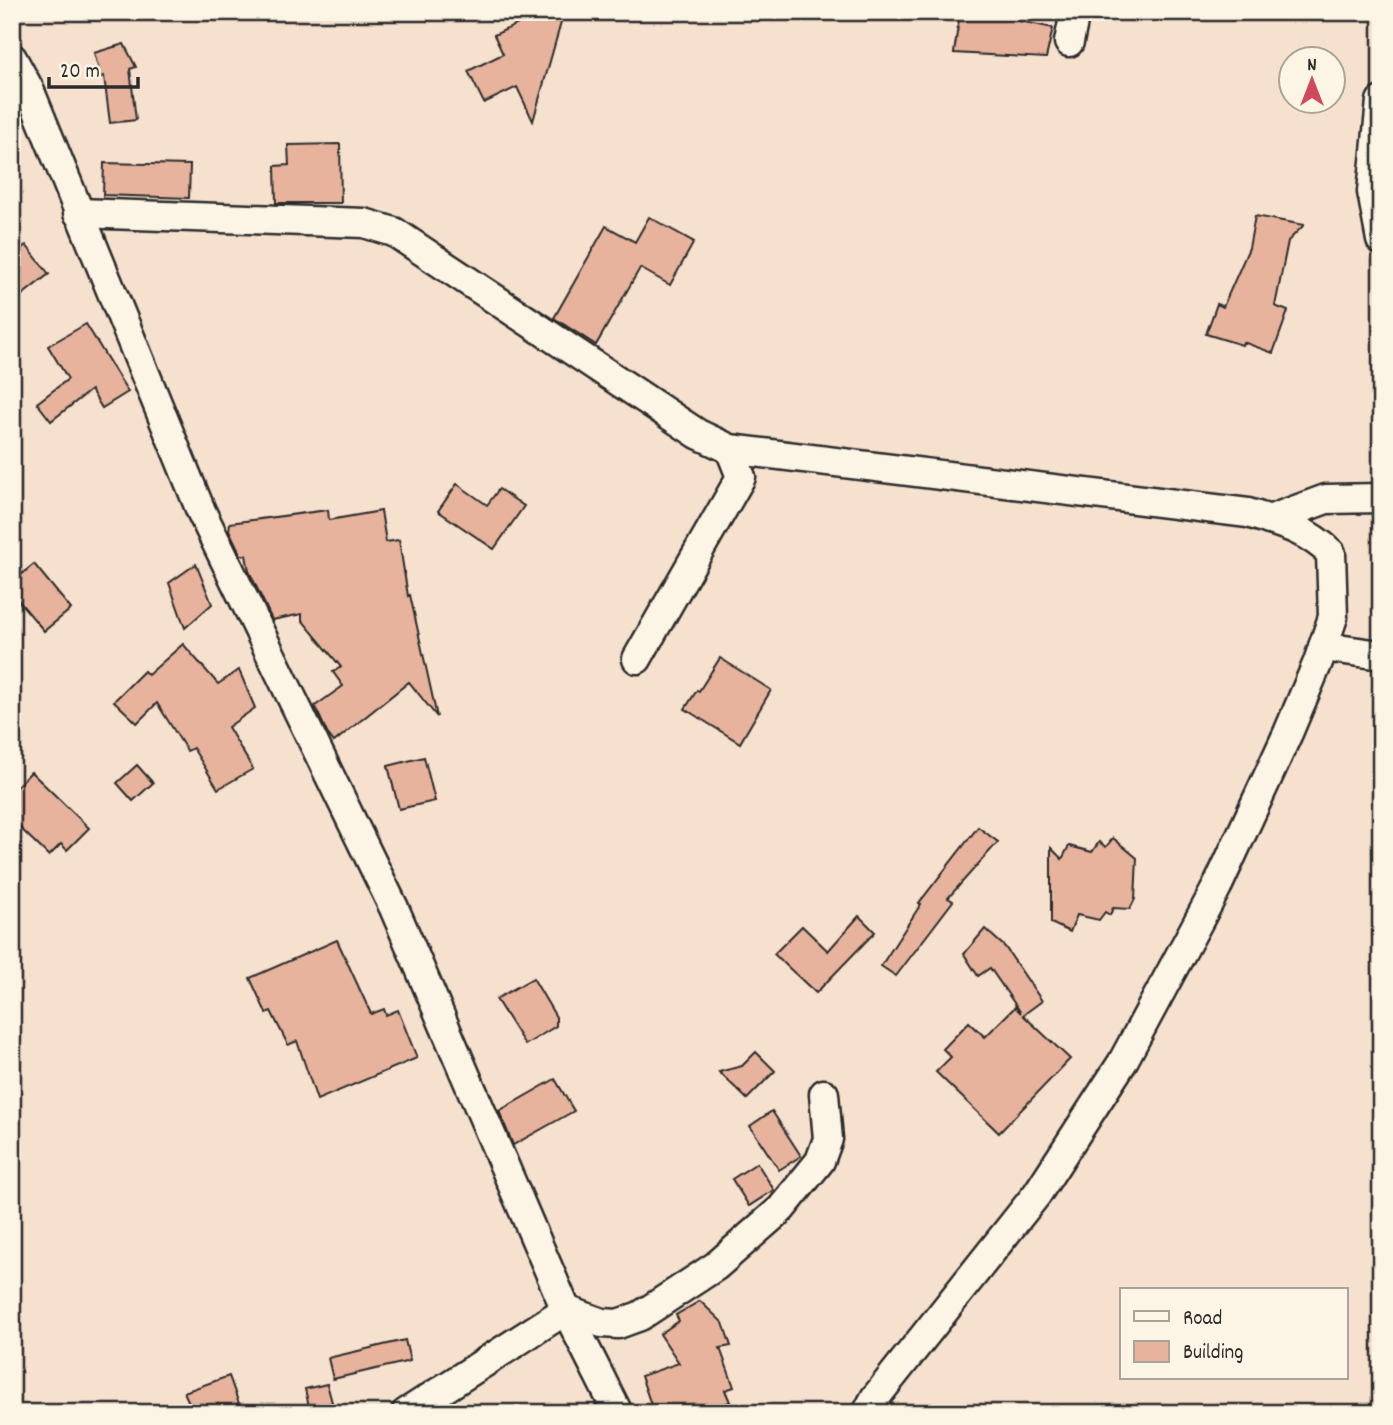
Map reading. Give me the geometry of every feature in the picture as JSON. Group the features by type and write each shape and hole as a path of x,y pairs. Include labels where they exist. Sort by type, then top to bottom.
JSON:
{"street":[{"path":"1069,42 1074,12"},
{"path":"12,58 29,89 201,511 394,908 566,1310 618,1413"},
{"path":"1381,101 1372,192 1381,240"},
{"path":"78,213 353,222 394,232 698,434 730,449 1248,513 1312,536 1331,553 1333,617 1323,647 1289,733 1218,886 1122,1063 1037,1194 875,1398 867,1413"},
{"path":"636,659 741,477 730,449"},
{"path":"1269,520 1326,499 1381,498"},
{"path":"1323,647 1381,655"},
{"path":"566,1310 602,1323 618,1324 640,1316 716,1266 781,1209 820,1161 828,1139 824,1094"},
{"path":"406,1413 566,1310"}],"building":[{"path":"544,12 564,12 533,121 517,87 484,103 468,71 503,54 494,35"},
{"path":"960,12 1009,12 1021,16 1020,21 1053,28 1046,58 954,53"},
{"path":"124,44 136,67 130,69 136,120 110,123 104,76 101,77 94,53"},
{"path":"340,144 341,203 276,203 275,166 289,165 288,145"},
{"path":"104,163 190,165 189,198 103,195"},
{"path":"1255,216 1304,225 1288,241 1275,306 1288,311 1273,353 1243,342 1242,345 1206,334 1217,304 1223,307 1249,248"},
{"path":"649,217 694,242 670,285 640,268 596,345 554,318 606,226 635,242"},
{"path":"26,245 49,274 12,303 12,255"},
{"path":"86,324 128,392 102,408 91,390 51,421 37,403 68,379 48,346"},
{"path":"457,484 487,505 499,489 524,506 494,549 438,511"},
{"path":"328,510 329,520 381,511 386,542 399,540 408,596 410,595 437,717 409,682 334,742 327,733 315,706 343,686 333,672 341,667 302,620 302,614 272,620 249,571 246,555 241,555 229,530 230,523"},
{"path":"34,564 71,609 44,631 12,593 12,582"},
{"path":"196,564 212,604 185,628 169,583"},
{"path":"183,644 218,684 239,670 255,708 228,727 253,769 218,789 193,748 187,751 157,703 137,723 114,701 144,671 148,675"},
{"path":"720,658 771,690 740,743 685,709"},
{"path":"424,757 435,801 399,809 388,766"},
{"path":"137,765 153,783 133,801 117,783"},
{"path":"31,772 89,828 67,850 61,844 49,856 12,820 12,791"},
{"path":"978,827 998,842 948,898 953,901 896,976 881,966 921,904 919,903"},
{"path":"1113,838 1137,858 1135,899 1130,909 1113,908 1110,915 1105,912 1099,920 1077,915 1070,932 1051,923 1051,848 1062,859 1069,846 1092,852 1099,842 1106,847"},
{"path":"859,916 875,932 816,993 774,954 802,926 828,951"},
{"path":"985,929 1005,947 1042,1001 1023,1015 1070,1059 999,1133 936,1072 951,1057 943,1049 969,1022 985,1037 1015,1007 1021,1013 990,968 978,976 964,954"},
{"path":"337,940 371,1014 384,1009 386,1015 398,1010 417,1058 317,1100 297,1041 288,1045 271,1011 266,1013 250,978"},
{"path":"533,978 556,1017 556,1026 525,1045 496,999"},
{"path":"756,1052 775,1071 747,1099 719,1072 742,1066"},
{"path":"555,1079 574,1111 513,1145 499,1111"},
{"path":"772,1111 801,1156 779,1170 750,1126"},
{"path":"757,1163 774,1190 749,1206 732,1179"},
{"path":"700,1301 723,1323 731,1346 720,1348 734,1387 725,1390 730,1402 724,1404 725,1407 707,1413 654,1413 641,1376 679,1363 660,1334 679,1321 676,1315"},
{"path":"405,1340 410,1361 333,1379 328,1358"},
{"path":"229,1376 239,1404 213,1413 194,1413 184,1392"},
{"path":"327,1384 333,1406 310,1411 305,1389"}]}
